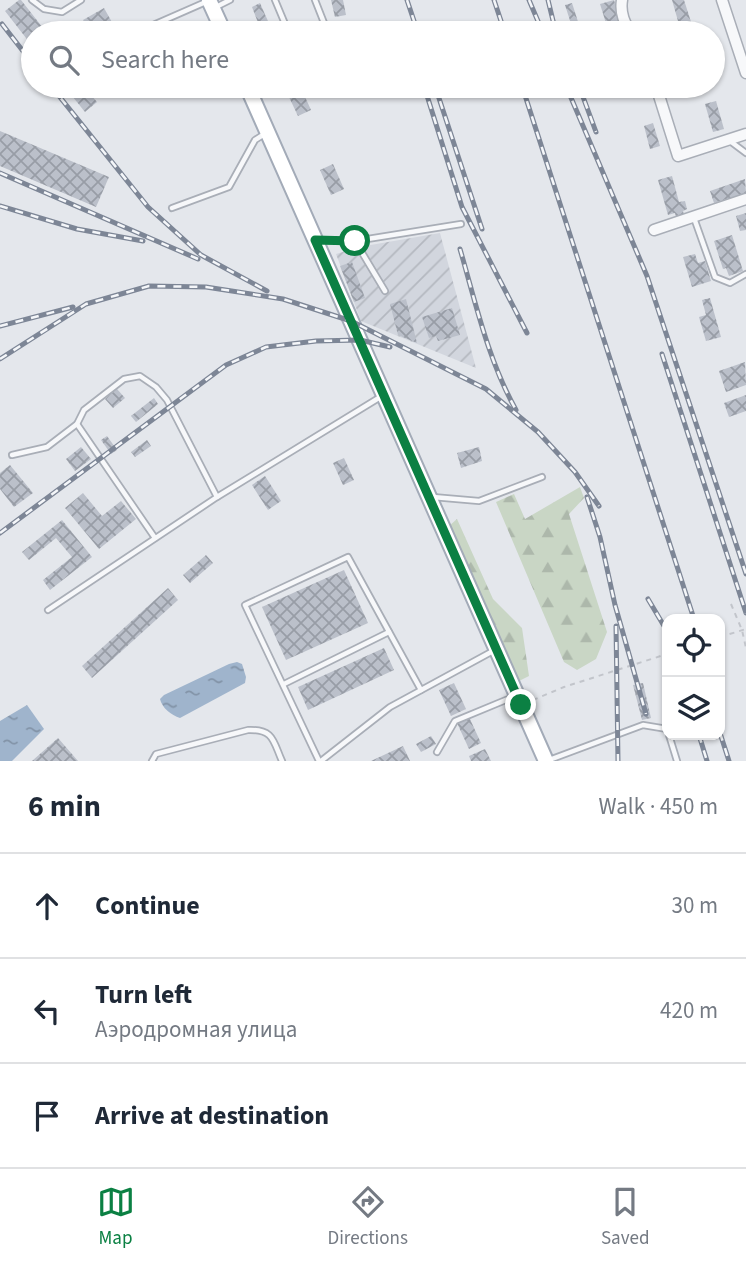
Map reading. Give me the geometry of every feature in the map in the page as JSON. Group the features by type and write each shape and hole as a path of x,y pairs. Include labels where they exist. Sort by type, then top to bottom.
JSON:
{"main road":[{"path":"210,3 218,21"},
{"path":"252,98 546,761"}],"street":[{"path":"622,0 625,21"},
{"path":"722,0 746,73"},
{"path":"660,98 678,156 746,134"},
{"path":"654,230 746,199"}],"lane":[{"path":"32,0 44,9 62,12 81,0"},
{"path":"165,21 210,3 230,0"},
{"path":"275,0 284,21"},
{"path":"315,0 323,21"},
{"path":"172,208 229,187 255,140 267,133"},
{"path":"729,140 746,153"},
{"path":"694,217 715,277 730,283 746,274"},
{"path":"315,240 355,241 461,224"},
{"path":"355,241 385,290"},
{"path":"12,455 47,447 77,424 84,410 124,379 140,376 156,387 167,400 217,497"},
{"path":"48,610 217,497 383,395"},
{"path":"77,424 156,538"},
{"path":"429,496 479,501 542,477"},
{"path":"421,690 348,557 245,605 320,761 390,707 497,649"},
{"path":"284,684 389,632"},
{"path":"437,752 455,722 519,700"},
{"path":"546,761 643,724 662,728"},
{"path":"152,761 156,754 261,729 270,734 282,761"},
{"path":"671,740 677,761"}],"path":[{"path":"731,604 746,648"},
{"path":"725,635 746,629"},
{"path":"519,700 662,656"}],"shaded area":[{"path":"440,233 476,368 361,321 336,254 359,247"}],"green space":[{"path":"580,487 584,498 569,514 607,632 596,659 577,670 564,662 496,502 514,494 525,519"},
{"path":"457,519 493,599 522,628 529,676 519,681 449,526"}],"water":[{"path":"237,662 242,664 245,683 180,718 170,713 163,705 160,699 164,695"},
{"path":"27,705 44,729 12,761 0,761 0,721"}],"building":[{"path":"21,0 38,21 21,21 21,32 5,11"},
{"path":"331,0 343,0 346,15 335,17"},
{"path":"614,0 621,21 605,21 600,4"},
{"path":"672,0 684,0 691,21 678,21"},
{"path":"260,3 268,21 257,21 252,7"},
{"path":"572,3 578,21 570,21 565,5"},
{"path":"104,8 111,21 84,21"},
{"path":"74,98 94,98 97,102 85,112"},
{"path":"289,98 306,98 311,110 298,116"},
{"path":"716,101 724,129 713,132 705,104"},
{"path":"653,123 660,146 650,149 644,126"},
{"path":"0,131 109,177 96,207 0,166"},
{"path":"333,164 344,189 331,195 320,170"},
{"path":"672,176 679,202 685,201 687,209 683,211 684,215 676,218 675,213 668,215 658,180"},
{"path":"745,179 746,193 714,203 710,191"},
{"path":"746,213 746,230 740,231 736,216"},
{"path":"732,235 743,271 729,276 726,268 723,269 714,241"},
{"path":"695,254 698,263 705,261 711,281 692,287 683,257"},
{"path":"352,262 365,298 354,302 340,266"},
{"path":"710,298 721,337 706,341 699,317 706,315 702,300"},
{"path":"406,299 417,343 398,335 390,304"},
{"path":"452,308 460,335 438,341 436,336 429,338 422,317"},
{"path":"745,362 746,385 726,392 719,371"},
{"path":"117,389 125,398 113,408 105,399"},
{"path":"746,395 746,411 729,417 724,403"},
{"path":"154,398 158,404 136,422 131,416"},
{"path":"107,436 117,450 111,454 101,440"},
{"path":"147,440 151,446 135,457 131,452"},
{"path":"81,447 91,459 75,471 66,459"},
{"path":"479,447 482,461 461,468 457,453"},
{"path":"344,458 354,480 343,485 333,463"},
{"path":"10,465 33,493 14,507 0,489 0,473"},
{"path":"265,476 281,501 268,510 252,485"},
{"path":"83,493 102,516 121,501 136,519 99,549 65,508"},
{"path":"62,520 92,557 50,590 43,580 72,557 56,538 29,560 22,552"},
{"path":"206,555 213,563 190,583 183,575"},
{"path":"344,570 368,623 286,660 262,607"},
{"path":"168,588 178,600 92,678 82,666"},
{"path":"384,648 394,670 308,710 298,687"},
{"path":"454,683 466,709 451,716 439,690"},
{"path":"643,683 651,718 642,720 633,685"},
{"path":"469,717 481,743 469,749 457,723"},
{"path":"431,736 436,744 421,752 416,744"},
{"path":"58,738 78,761 32,761"},
{"path":"403,746 410,761 371,761"},
{"path":"485,749 491,761 471,761 469,756"}],"railway":[{"path":"407,0 414,21"},
{"path":"494,0 501,21"},
{"path":"529,0 538,21"},
{"path":"548,0 553,21"},
{"path":"2,24 21,49"},
{"path":"61,98 148,207 201,255 267,291"},
{"path":"428,98 462,207 527,333"},
{"path":"439,98 482,229"},
{"path":"526,98 692,614"},
{"path":"571,98 647,276 746,574"},
{"path":"583,98 596,132"},
{"path":"0,173 198,259"},
{"path":"0,206 77,229 143,241"},
{"path":"460,249 490,352 516,410"},
{"path":"0,359 86,304 149,286 206,287 283,299 351,321 486,389 538,432 575,472 599,506"},
{"path":"0,326 73,307"},
{"path":"0,533 226,365 266,347 316,341 360,340 390,347"},
{"path":"662,354 746,613"},
{"path":"587,497 646,714"},
{"path":"648,599 662,623"},
{"path":"616,626 618,761"},
{"path":"701,740 707,761"},
{"path":"722,740 729,761"}],"route":[{"path":"355,241 315,240 521,705"}]}
